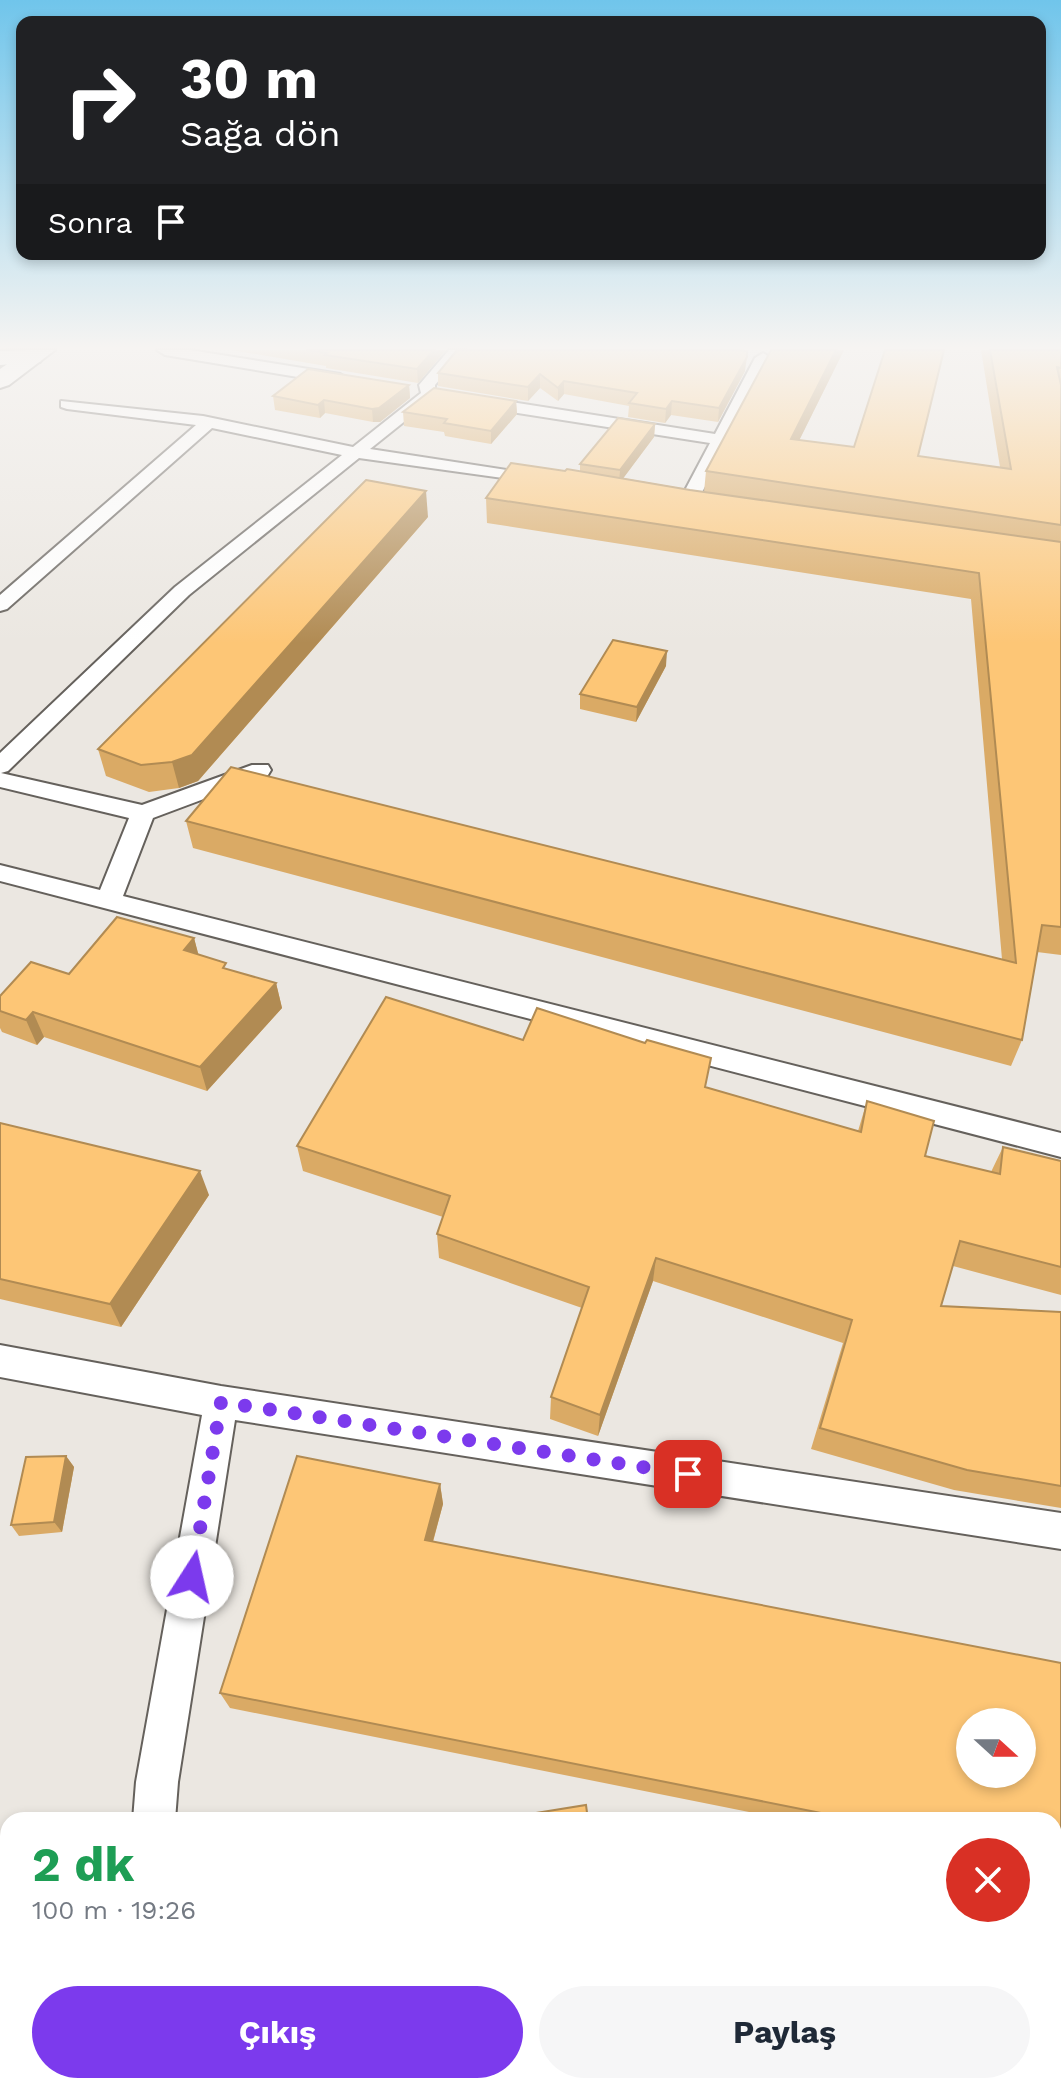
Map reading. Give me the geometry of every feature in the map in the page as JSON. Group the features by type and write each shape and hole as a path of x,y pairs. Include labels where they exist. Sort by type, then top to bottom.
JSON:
{"street":[{"path":"0,605 180,448"},
{"path":"333,448 553,482"},
{"path":"0,766 182,591 366,448"},
{"path":"688,502 716,448"},
{"path":"643,495 711,507"},
{"path":"0,780 143,813 260,770"},
{"path":"108,901 143,813"},
{"path":"0,873 1061,1145"},
{"path":"0,1361 221,1402 1061,1531"},
{"path":"155,1812 157,1782 221,1402"}],"building":[{"path":"593,448 637,448 620,470 580,464"},
{"path":"719,448 920,448 918,456 1011,469 1007,448 1061,448 1061,525 706,471"},
{"path":"511,463 1061,542 1061,927 1042,925 1022,1040 186,821 231,767 1016,963 979,573 486,498"},
{"path":"366,480 426,491 192,755 172,762 141,765 98,749"},
{"path":"613,640 667,651 637,707 580,694"},
{"path":"117,917 194,938 184,950 226,963 223,968 276,983 200,1067 33,1012 26,1020 0,1011 0,996 31,962 69,974"},
{"path":"386,997 523,1040 537,1008 645,1043 647,1040 711,1058 705,1087 861,1132 867,1101 934,1121 925,1156 1000,1174 1003,1147 1061,1161 1061,1267 960,1241 941,1306 1061,1312 1061,1486 967,1470 820,1428 852,1320 656,1258 600,1415 551,1397 589,1287 437,1234 450,1196 297,1146"},
{"path":"0,1123 200,1171 110,1304 0,1279"},
{"path":"66,1456 54,1522 11,1525 26,1457"},
{"path":"297,1456 440,1484 425,1540 1061,1663 1061,1812 816,1812 220,1693"},
{"path":"586,1805 587,1812 543,1812"}],"route":[{"path":"192,1577 221,1402 688,1474"}]}
